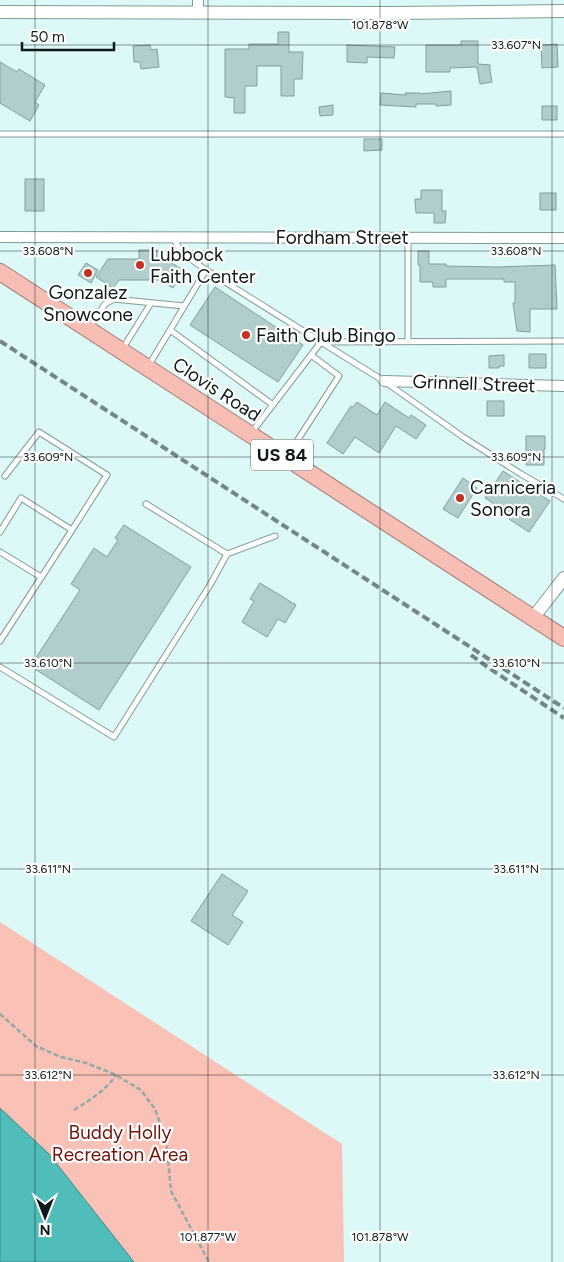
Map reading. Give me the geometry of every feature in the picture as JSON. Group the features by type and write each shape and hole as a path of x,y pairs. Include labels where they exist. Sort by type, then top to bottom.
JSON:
{"highway":[{"name":"Clovis Road","path":"0,272 564,638"}],"street":[{"path":"0,12 198,6 394,12 564,11"},
{"name":"Fordham Street","path":"0,237 564,238"},
{"name":"Grinnell Street","path":"384,381 564,386"},
{"path":"532,618 564,578"}],"lane":[{"path":"0,134 564,134"},
{"path":"173,237 181,252 206,270 384,381 462,437 564,499"},
{"path":"408,237 408,342"},
{"path":"148,367 206,270"},
{"path":"88,329 105,304 114,299 184,306"},
{"path":"122,350 151,303"},
{"path":"170,330 273,405"},
{"path":"321,342 564,341"},
{"path":"250,434 321,342"},
{"path":"286,458 339,376 311,355"},
{"path":"0,641 107,475 39,432 5,476"},
{"path":"0,532 21,498 72,530"},
{"path":"146,504 227,554"},
{"path":"0,667 114,737 210,585 227,554 275,536"},
{"path":"0,552 42,576"}],"path":[{"path":"0,1014 36,1046 116,1075 140,1090 154,1109 161,1126 167,1148 171,1191 209,1262"},
{"path":"74,1110 104,1090 116,1075"}],"green space":[{"name":"Buddy Holly Recreation Area","path":"0,922 342,1144 344,1262 0,1262"}],"water":[{"path":"0,1108 49,1154 134,1262 0,1262"}],"building":[{"path":"278,32 289,32 289,52 303,52 302,79 294,79 294,96 281,96 281,66 257,66 257,86 245,86 245,113 234,113 234,98 225,97 225,49 249,49 249,44 278,44"},
{"path":"461,41 478,41 478,64 490,65 492,82 480,84 477,67 450,68 450,72 426,72 426,45 461,45"},
{"path":"557,44 558,67 542,68 541,45"},
{"path":"150,45 151,50 157,49 159,67 141,69 140,62 134,62 133,46"},
{"path":"347,45 395,47 394,58 367,57 367,63 347,62"},
{"path":"0,62 17,72 19,69 45,85 35,102 39,105 30,121 0,103"},
{"path":"451,91 451,105 416,104 416,107 380,105 381,93 406,95 405,93 420,94"},
{"path":"333,105 333,115 320,116 319,107"},
{"path":"542,106 557,106 557,120 542,120"},
{"path":"364,139 382,139 382,150 364,151"},
{"path":"25,179 44,179 44,211 25,211"},
{"path":"421,190 442,190 442,211 446,211 445,223 434,223 434,213 416,213 415,199 421,199"},
{"path":"540,193 556,193 556,210 540,210"},
{"name":"Lubbock Faith Center","path":"139,250 157,250 157,259 166,259 184,271 173,288 160,280 119,280 113,288 96,277 108,259 139,259"},
{"path":"418,251 429,251 429,264 446,264 446,266 555,265 557,309 530,309 530,332 517,331 513,303 515,303 515,282 504,282 504,279 446,279 446,287 433,287 433,282 420,282"},
{"name":"Gonzalez Snowcone","path":"86,263 98,270 91,283 78,275"},
{"name":"Faith Club Bingo","path":"215,287 303,345 278,382 190,325"},
{"path":"529,354 546,354 546,368 529,368"},
{"path":"504,355 504,366 489,368 489,356"},
{"path":"487,401 504,401 504,416 487,416"},
{"path":"357,402 377,415 385,402 409,418 411,415 426,425 416,439 396,426 379,453 355,437 343,454 327,443 351,406 353,407"},
{"path":"526,436 545,436 544,465 526,465"},
{"path":"503,471 550,501 529,532 509,519 512,516 485,498"},
{"name":"Carniceria Sonora","path":"463,478 477,488 458,518 443,509"},
{"path":"124,525 191,567 99,710 35,669 36,667 32,664 80,590 71,584 94,548 107,557 118,540 115,538"},
{"path":"260,583 296,605 285,623 278,619 267,637 242,622 254,601 250,599"},
{"path":"222,874 248,891 232,915 243,922 228,945 191,921"}],"railway":[{"path":"0,341 564,708"},
{"path":"471,655 564,718"}],"place":[{"name":"Lubbock Faith Center","path":"140,265"},
{"name":"Gonzalez Snowcone","path":"88,273"},
{"name":"Faith Club Bingo","path":"246,335"},
{"name":"Carniceria Sonora","path":"460,498"}]}
